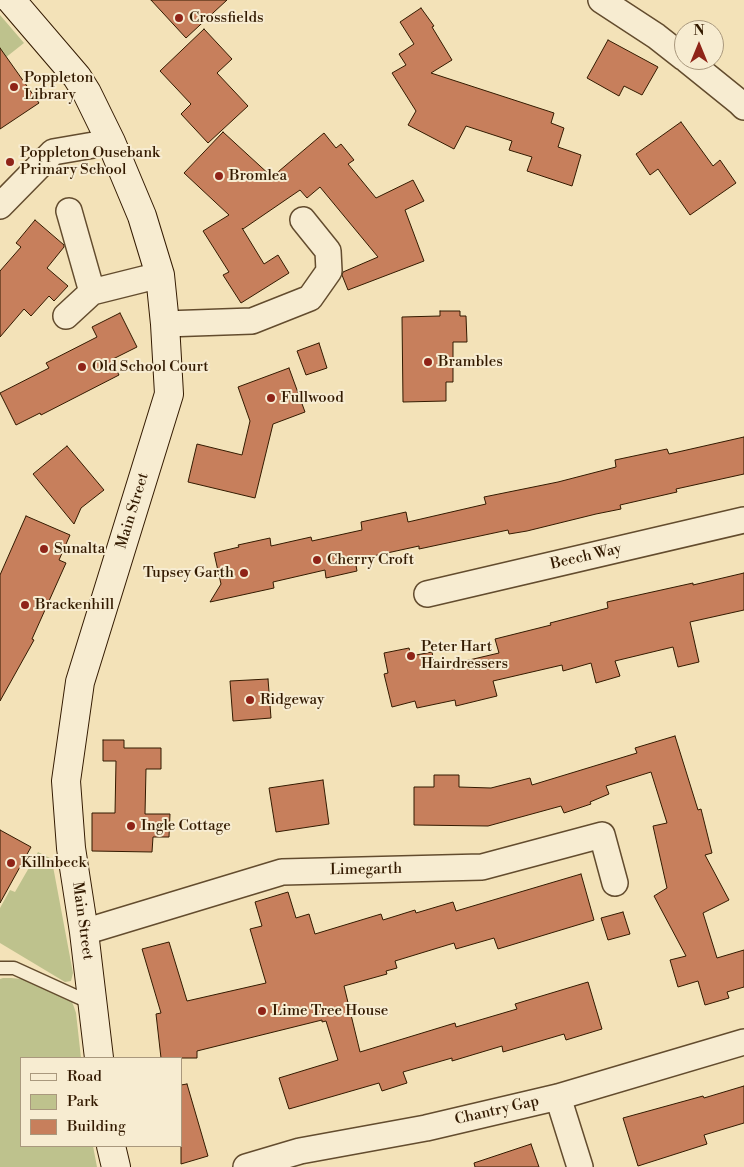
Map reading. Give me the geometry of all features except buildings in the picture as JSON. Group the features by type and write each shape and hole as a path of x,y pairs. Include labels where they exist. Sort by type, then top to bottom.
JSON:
{"street":[{"name":"Main Street","path":"11,0 77,77 111,142 142,216 160,275 165,324 169,394 80,682 66,781 71,848 84,932 99,1057"},
{"path":"601,0 656,36 674,50"},
{"path":"700,70 742,102"},
{"path":"0,206 53,152 111,142"},
{"path":"69,211 92,292"},
{"path":"165,324 252,320 310,298 329,271 328,251 303,220"},
{"path":"66,316 92,292 160,275"},
{"name":"Beech Way","path":"427,594 744,520"},
{"name":"Limegarth","path":"84,932 282,872 482,867 602,835 615,883"},
{"name":"Chantry Gap","path":"246,1167 302,1159 558,1097 744,1042"},
{"path":"558,1097 580,1167"},
{"path":"111,1147 116,1167"}],"lane":[{"path":"0,959 14,968 93,1004"},
{"path":"0,968 14,968"}],"green space":[{"path":"0,15 24,43 0,62"},
{"path":"38,852 52,861 73,973 71,981 65,982 0,943 0,908 10,890 15,892"},
{"path":"0,979 22,979 72,1002 76,1013 81,1057 20,1057 20,1147 93,1147 97,1167 0,1167"}],"place":[{"name":"Crossfields","path":"179,18"},
{"name":"Poppleton Library","path":"14,87"},
{"name":"Poppleton Ousebank Primary School","path":"10,162"},
{"name":"Bromlea","path":"219,176"},
{"name":"Brambles","path":"428,362"},
{"name":"Old School Court","path":"82,367"},
{"name":"Fullwood","path":"271,398"},
{"name":"Sunalta","path":"44,549"},
{"name":"Cherry Croft","path":"317,560"},
{"name":"Tupsey Garth","path":"244,573"},
{"name":"Brackenhill","path":"25,605"},
{"name":"Peter Hart Hairdressers","path":"411,656"},
{"name":"Ridgeway","path":"250,700"},
{"name":"Ingle Cottage","path":"131,826"},
{"name":"Killnbeck","path":"11,863"},
{"name":"Lime Tree House","path":"262,1011"}]}
